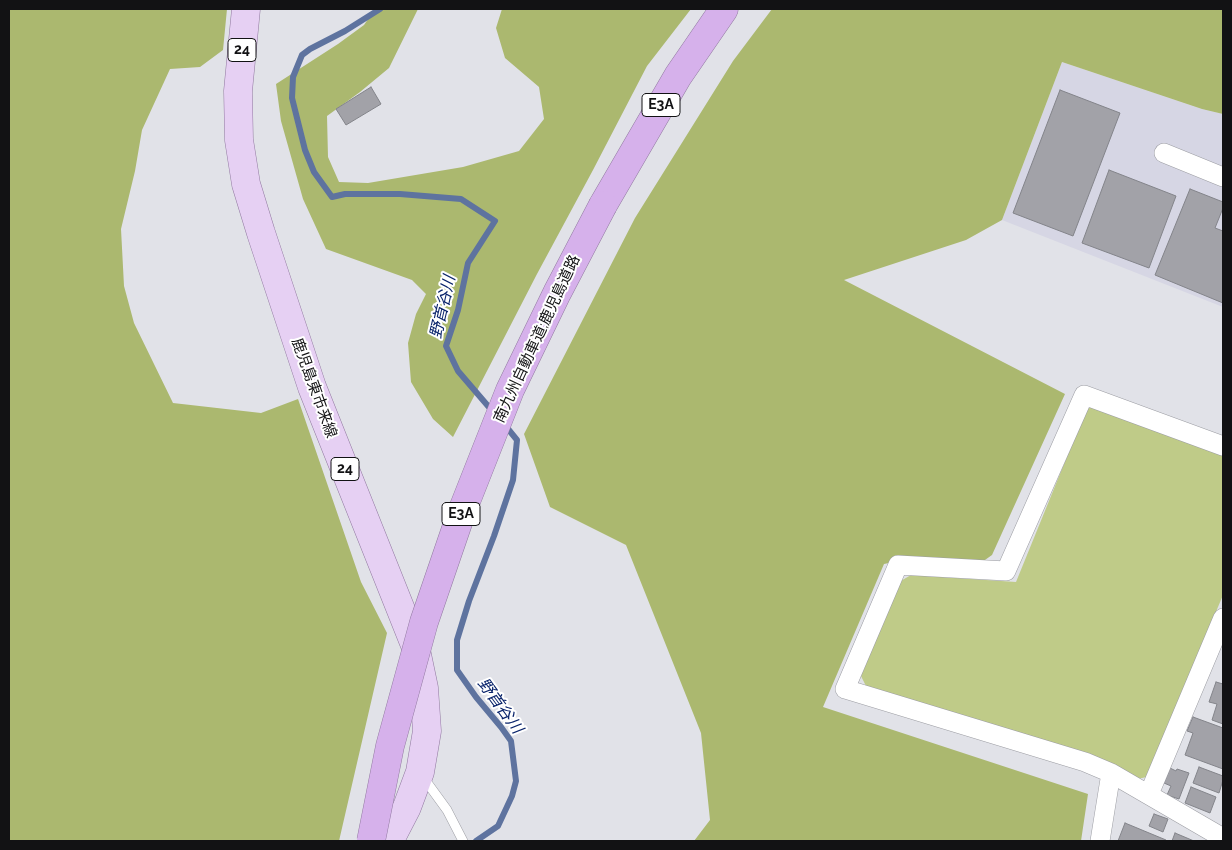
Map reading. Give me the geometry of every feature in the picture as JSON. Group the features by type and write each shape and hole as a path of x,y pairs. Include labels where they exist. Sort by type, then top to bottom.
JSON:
{"highway":[{"name":"南九州自動車道;鹿児島道路","path":"371,841 390,746 424,622 461,514 510,390 557,293 603,205 678,76 724,9"}],"main road":[{"name":"鹿児島東市来線","path":"246,9 238,91 239,140 246,184 312,387 415,645 424,688 427,731 420,772 407,807 392,836 387,841"}],"street":[{"path":"1164,153 1223,177"},
{"path":"1223,446 1084,395 1006,571 898,565 846,689 1085,762 1111,773 1223,838"},
{"path":"1149,794 1223,618"},
{"path":"1100,841 1111,773"}],"lane":[{"path":"420,772 447,810 463,841"}],"shaded area":[{"path":"1062,62 1202,109 1223,114 1223,307 1002,220"}],"green space":[{"path":"9,9 227,9 223,50 200,67 170,69 142,130 135,171 121,229 124,286 134,323 173,403 261,413 298,399 361,582 387,633 339,841 9,841"},
{"path":"375,9 418,9 389,68 327,116 328,157 339,182 368,183 463,167 519,151 544,119 539,87 505,58 496,28 502,9 691,9 647,66 453,437 433,419 411,382 408,343 416,314 426,294 412,280 326,249 303,199 281,121 276,84 364,25"},
{"path":"772,9 1223,9 1223,114 1202,109 1062,62 1002,220 966,240 844,280 1065,394 992,555 975,567 908,559 884,564 823,707 1088,794 1081,841 694,841 710,820 701,733 626,545 550,507 524,434 635,218 733,61"},
{"path":"1092,406 1223,454 1223,595 1147,777 1137,779 866,686 861,676 899,582 911,575 1016,582 1086,410"}],"building":[{"path":"371,87 381,104 346,125 336,109"},
{"path":"1060,90 1120,113 1073,236 1013,213"},
{"path":"1109,170 1176,196 1149,268 1082,243"},
{"path":"1190,189 1223,202 1223,208 1215,228 1223,231 1223,303 1155,275"},
{"path":"1216,682 1223,684 1223,724 1212,720 1217,704 1209,702"},
{"path":"1193,717 1223,728 1223,769 1185,755 1193,733 1187,731"},
{"path":"1199,767 1223,776 1219,793 1193,783"},
{"path":"1170,768 1189,773 1179,799 1167,795 1171,786 1164,783"},
{"path":"1191,787 1216,797 1210,813 1185,803"},
{"path":"1154,814 1168,819 1163,832 1149,826"},
{"path":"1125,823 1166,840 1118,841"},
{"path":"1175,833 1194,841 1172,841"}],"waterway":[{"name":"野首谷川","path":"380,9 302,55 293,77 292,98 305,150 314,172 332,197 345,194 400,194 461,199 495,221 468,263 458,310 446,346 458,371 494,413"},
{"name":"野首谷川","path":"476,841 498,826 512,796 516,781 511,741 457,670 457,640 469,601 513,480 517,440 504,424"}]}
